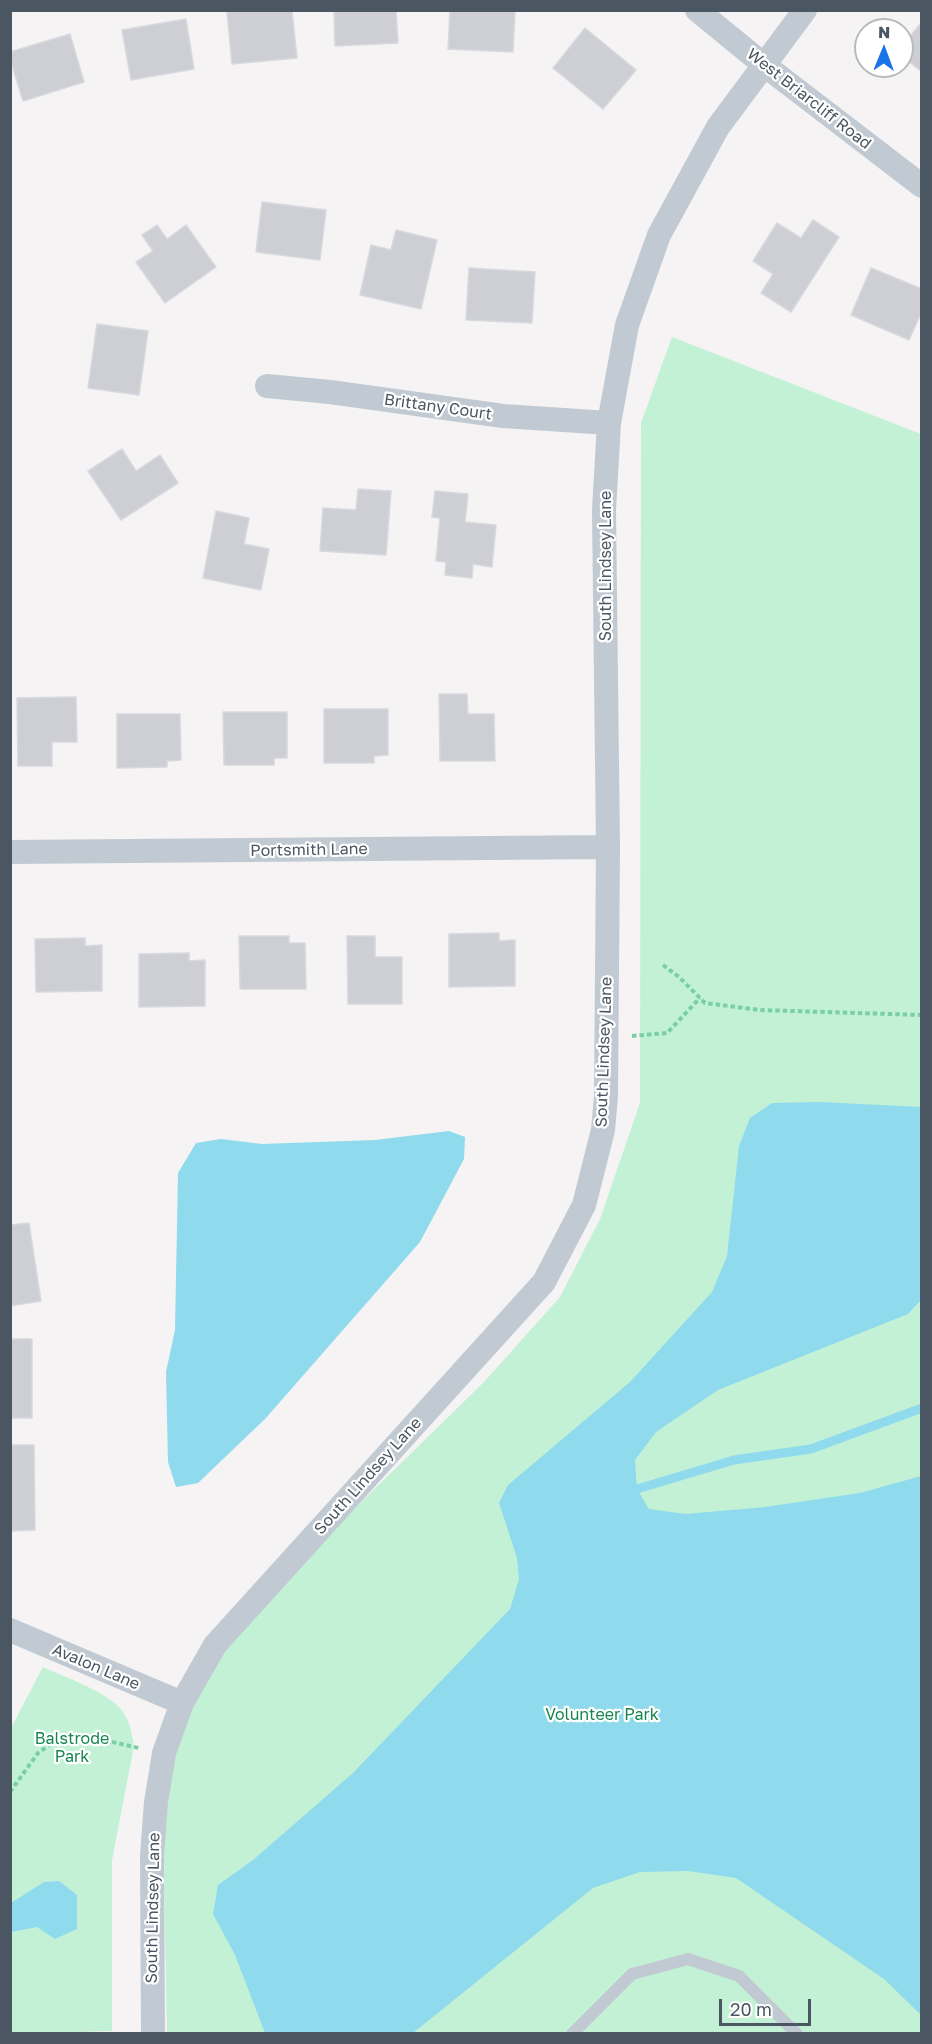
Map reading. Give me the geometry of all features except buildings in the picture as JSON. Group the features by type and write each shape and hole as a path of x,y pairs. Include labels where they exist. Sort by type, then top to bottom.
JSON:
{"street":[{"name":"West Briarcliff Road","path":"697,10 921,186"},
{"name":"South Lindsey Lane","path":"153,2034 152,1856 156,1802 164,1753 182,1703 215,1645 544,1282 584,1205 603,1130 606,1096 608,847 604,510 609,423 627,325 659,236 718,128 805,10"},
{"name":"Brittany Court","path":"267,386 330,392 503,416 609,423"},
{"name":"Portsmith Lane","path":"10,852 608,847"},
{"name":"Avalon Lane","path":"10,1630 182,1703"}],"lane":[{"path":"572,2034 632,1974 688,1959 739,1976 797,2034"}],"path":[{"path":"663,965 705,1003 760,1010 921,1015"},
{"path":"606,1036 644,1036 667,1033 700,998"},
{"path":"10,1792 38,1754 59,1738 86,1736 164,1753"}],"green space":[{"name":"Volunteer Park","path":"672,337 921,434 921,2033 167,2033 162,1766 215,1645 485,1381 560,1297 600,1219 640,1103 641,423"},
{"name":"Balstrode Park","path":"43,1667 97,1691 116,1704 127,1719 134,1746 112,1860 112,2031 11,2034 11,1728"}],"water":[{"path":"820,1102 921,1107 921,1300 908,1314 718,1390 656,1432 635,1460 637,1489 649,1509 685,1514 765,1507 860,1493 921,1476 921,2015 884,1979 736,1878 688,1871 640,1872 593,1888 413,2033 265,2033 235,1955 213,1914 218,1885 253,1860 353,1773 510,1609 519,1579 517,1558 499,1503 508,1485 630,1382 712,1292 727,1256 739,1146 750,1118 772,1103"},
{"path":"449,1131 465,1137 464,1159 420,1242 265,1419 198,1483 176,1487 168,1462 166,1372 175,1330 178,1173 196,1143 221,1139 262,1144 375,1140"},
{"path":"59,1881 77,1895 77,1929 55,1939 37,1927 11,1932 11,1903 44,1882"}],"waterway":[{"path":"637,1489 734,1460 811,1449 922,1408"}]}
